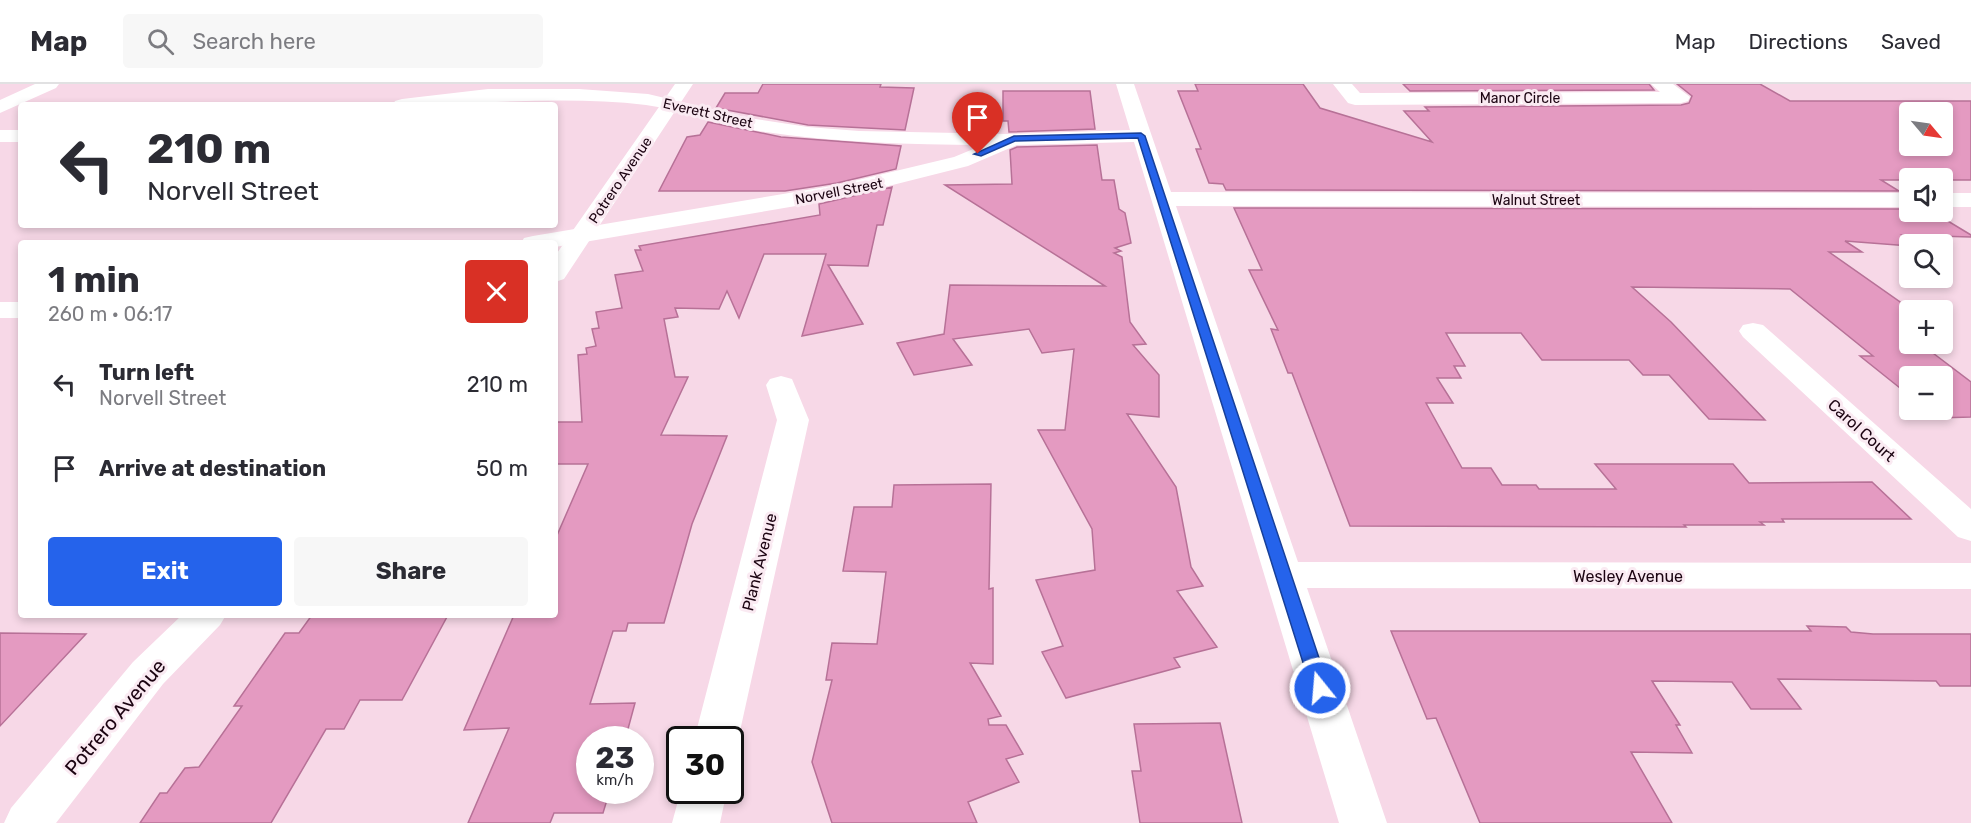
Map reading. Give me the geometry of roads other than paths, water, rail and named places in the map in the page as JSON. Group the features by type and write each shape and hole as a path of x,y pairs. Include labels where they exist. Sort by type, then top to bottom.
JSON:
{"street":[{"path":"0,107 50,84"},
{"name":"Potrero Avenue","path":"558,270 684,84"},
{"path":"1125,84 1363,823"},
{"name":"Manor Circle","path":"1342,84 1355,99 1681,97 1660,84"},
{"name":"Everett Street","path":"428,102 488,95 623,97 671,104 749,124 808,133 859,137 1014,139"},
{"path":"0,136 18,136"},
{"name":"Norvell Street","path":"552,240 837,192 898,179 961,162 1014,139 1141,136"},
{"name":"Walnut Street","path":"1162,200 1899,200"},
{"path":"1953,200 1971,200"},
{"path":"0,310 18,310"},
{"name":"Carol Court","path":"1753,331 1971,529"},
{"name":"Plank Avenue","path":"719,726 793,420 781,385"},
{"name":"Wesley Avenue","path":"1285,575 1971,576"},
{"name":"Potrero Avenue","path":"28,823 148,673 203,618"},
{"path":"696,823 701,804"}]}
